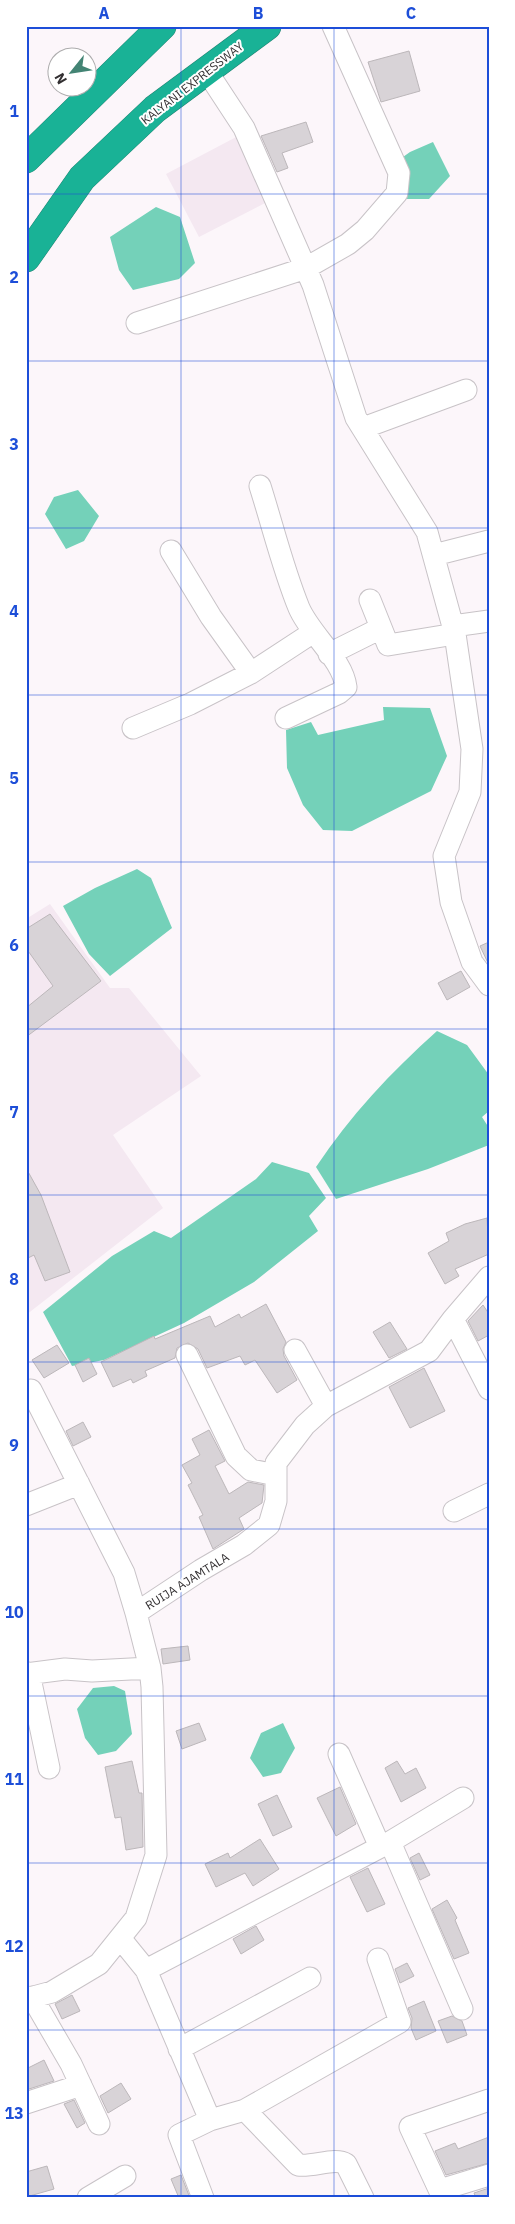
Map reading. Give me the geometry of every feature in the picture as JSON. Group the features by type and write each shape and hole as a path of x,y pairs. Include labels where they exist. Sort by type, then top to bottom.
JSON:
{"highway":[{"name":"KALYANI EXPRESSWAY","path":"26,258 82,178 154,109 267,26"},
{"path":"26,159 154,28"}],"street":[{"path":"137,323 306,268 348,244 365,230 396,193 400,181 392,154 333,26"},
{"path":"206,70 244,128 306,268 356,418 427,532 454,630 472,749 480,767 444,856 454,910 472,962 489,985"},
{"path":"363,428 466,390"},
{"path":"260,486 300,609 312,632 344,676 346,687 344,690 286,718"},
{"path":"434,555 489,541"},
{"path":"171,551 211,617 251,673"},
{"path":"370,600 388,646 489,621"},
{"path":"329,654 381,628"},
{"path":"133,728 190,704 251,673 312,632"},
{"name":"RUIJA AJAMTALA","path":"29,1998 52,1992 99,1964 136,1918 156,1855 150,1668 136,1613 201,1570 244,1545 269,1524 276,1501 276,1463 305,1425 326,1406 429,1350 452,1319 489,1277"},
{"path":"452,1319 489,1389"},
{"path":"295,1350 326,1406"},
{"path":"186,1355 236,1456 251,1470 276,1475"},
{"path":"31,1390 124,1573 136,1613"},
{"path":"26,1505 79,1484"},
{"path":"454,1511 489,1494"},
{"path":"50,1768 28,1674 65,1669 92,1671 150,1668"},
{"path":"339,1754 385,1844 462,2009"},
{"path":"146,1970 385,1844 463,1798"},
{"path":"120,1938 146,1970 210,2120"},
{"path":"203,2198 179,2135 210,2120 245,2110 400,2022 378,1959"},
{"path":"179,2050 310,1978"},
{"path":"29,1998 81,2084 99,2124"},
{"path":"26,2103 81,2084"},
{"path":"489,2100 410,2127 441,2194 489,2175"},
{"path":"245,2110 298,2165 309,2167 336,2160 346,2164 363,2198"},
{"path":"88,2198 125,2176"}],"shaded area":[{"path":"240,135 269,201 199,237 166,174"},
{"path":"433,142 450,176 429,199 404,199 389,167 410,152"},
{"path":"156,207 180,217 195,263 179,279 133,290 119,270 110,237"},
{"path":"78,490 99,516 84,541 66,549 45,514 54,497"},
{"path":"383,707 430,708 447,756 431,791 352,831 323,830 303,805 287,768 286,730 311,722 318,735 384,720"},
{"path":"137,869 151,878 172,928 110,976 89,954 63,906 95,888"},
{"path":"50,904 110,988 129,988 201,1076 113,1135 163,1208 26,1315 26,919"},
{"path":"437,1031 467,1045 489,1075 489,1111 482,1117 489,1128 489,1145 428,1169 336,1199 316,1167 372,1095 403,1062"},
{"path":"272,1162 309,1173 326,1198 309,1216 318,1231 254,1282 184,1323 104,1360 72,1366 43,1312 112,1256 154,1231 171,1238 256,1179"},
{"path":"114,1686 125,1691 132,1734 116,1751 98,1755 85,1738 77,1709 93,1688"},
{"path":"283,1723 295,1748 281,1773 263,1777 250,1758 261,1733"}],"building":[{"path":"409,51 420,91 381,102 368,62"},
{"path":"306,122 313,142 282,153 288,168 277,172 261,136"},
{"path":"50,914 101,981 26,1037 26,1008 53,986 26,948 26,929"},
{"path":"489,942 489,963 488,963 480,946"},
{"path":"461,971 470,987 447,1000 438,983"},
{"path":"26,1168 41,1195 70,1272 45,1281 34,1255 26,1259"},
{"path":"487,1218 489,1254 455,1269 459,1276 445,1284 428,1253 449,1241 446,1233 465,1224"},
{"path":"266,1304 286,1342 283,1349 284,1356 297,1380 277,1393 255,1360 245,1365 240,1356 207,1368 198,1349 188,1343 177,1348 175,1358 145,1371 147,1376 133,1383 131,1379 113,1387 101,1362 154,1336 155,1339 210,1316 215,1327 239,1314 241,1318"},
{"path":"483,1305 489,1314 489,1335 478,1341 468,1321"},
{"path":"390,1322 407,1349 389,1358 373,1332"},
{"path":"57,1345 69,1363 44,1378 32,1360"},
{"path":"89,1358 97,1374 83,1382 75,1365"},
{"path":"424,1368 445,1411 410,1428 389,1387"},
{"path":"83,1422 91,1437 73,1446 66,1431"},
{"path":"209,1430 225,1461 215,1466 229,1494 248,1482 264,1485 262,1503 239,1518 244,1529 213,1549 199,1517 203,1515 188,1485 192,1483 182,1465 200,1455 192,1439"},
{"path":"188,1646 190,1660 163,1664 161,1649"},
{"path":"199,1723 206,1740 182,1749 176,1731"},
{"path":"132,1761 139,1793 142,1793 143,1847 126,1850 121,1817 115,1818 105,1767"},
{"path":"397,1761 405,1774 416,1768 426,1788 401,1802 385,1768"},
{"path":"340,1787 356,1824 336,1836 317,1798"},
{"path":"277,1795 292,1827 273,1836 258,1804"},
{"path":"260,1839 279,1869 253,1886 245,1873 216,1887 205,1864 228,1853 230,1858"},
{"path":"419,1853 430,1875 420,1880 410,1858"},
{"path":"368,1868 385,1904 367,1912 350,1877"},
{"path":"447,1900 457,1918 455,1920 469,1953 454,1959 432,1909"},
{"path":"256,1926 264,1940 241,1954 233,1939"},
{"path":"407,1963 414,1976 400,1983 395,1969"},
{"path":"72,1995 80,2011 62,2019 55,2004"},
{"path":"424,2001 436,2031 416,2040 411,2028 412,2018 408,2008"},
{"path":"452,2016 462,2021 467,2035 447,2043 438,2021"},
{"path":"44,2060 54,2081 26,2090 26,2069"},
{"path":"121,2083 131,2099 108,2113 100,2096"},
{"path":"74,2100 85,2123 77,2128 64,2104"},
{"path":"489,2137 489,2163 446,2175 435,2151 455,2143 458,2149"},
{"path":"47,2166 54,2189 26,2197 26,2172"},
{"path":"181,2175 190,2198 179,2198 171,2179"},
{"path":"489,2188 489,2198 476,2198 474,2193"}]}
